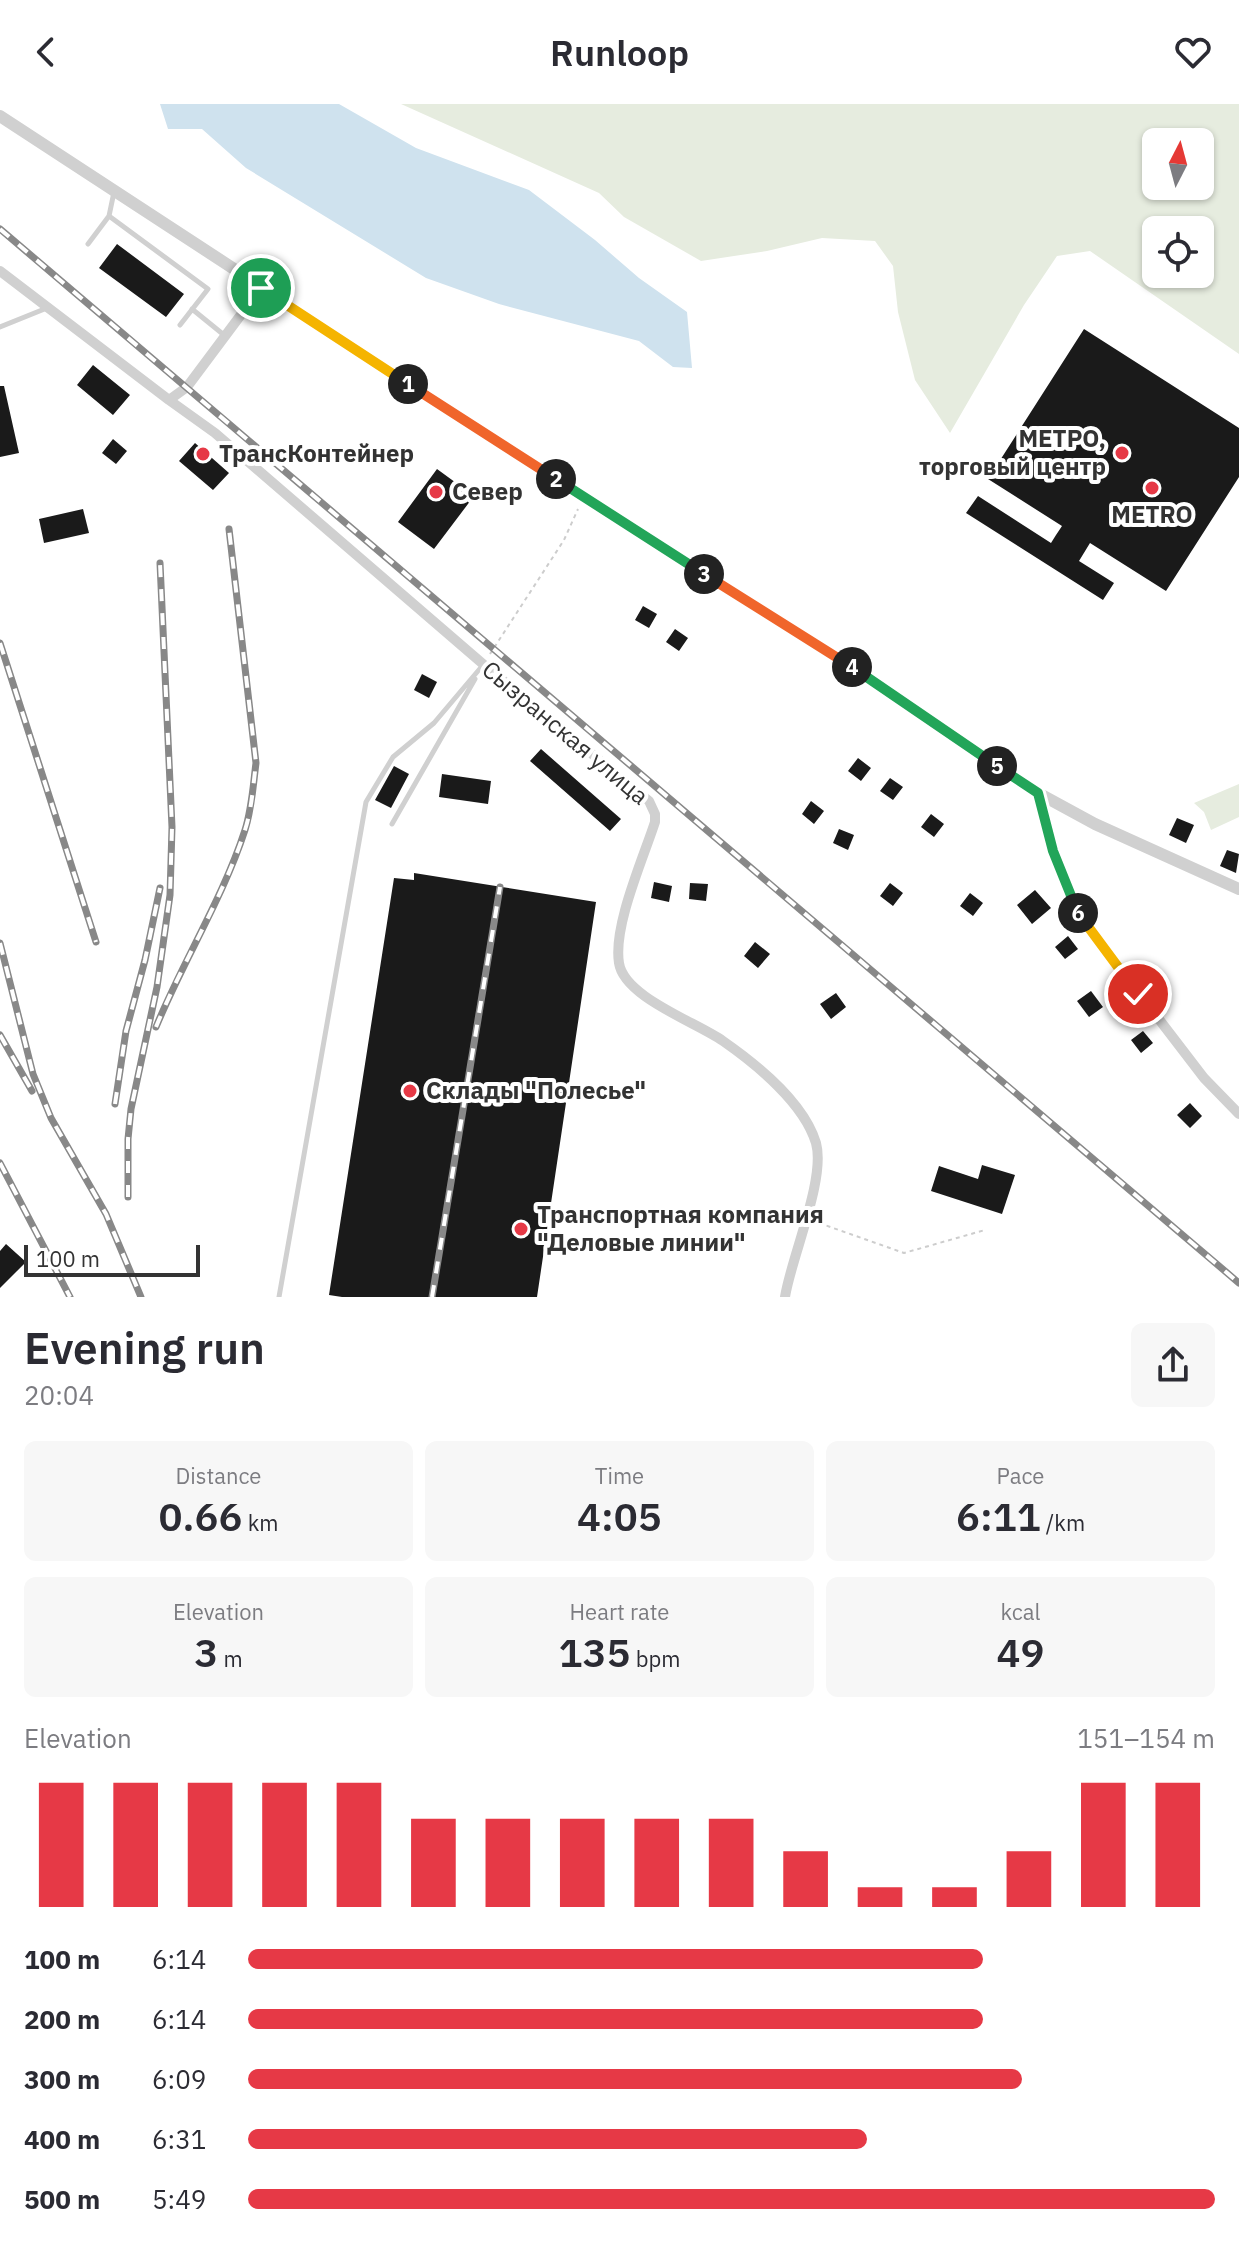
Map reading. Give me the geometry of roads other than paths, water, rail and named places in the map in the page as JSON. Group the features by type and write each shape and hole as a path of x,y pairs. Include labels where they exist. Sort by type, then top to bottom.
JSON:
{"street":[{"path":"0,116 583,497 854,669 1038,793 1095,824 1239,889"},
{"name":"Сызранская улица","path":"0,271 215,433 483,664 635,788 653,807 655,822 623,917 618,961 622,975 657,1003 733,1049 768,1076 796,1109 816,1143 817,1166 807,1217 785,1297"},
{"path":"169,400 187,387 261,288"},
{"path":"1038,793 1053,851 1079,915 1204,1078 1239,1114"}],"lane":[{"path":"88,244 109,216 114,191"},
{"path":"109,216 208,289 180,325"},
{"path":"0,327 47,308"},
{"path":"192,309 225,336"},
{"path":"392,824 483,664"},
{"path":"279,1297 366,802 393,757 434,723 483,664"}],"water":[{"path":"160,104 339,104 416,148 529,190 639,278 687,312 692,368 673,367 639,341 499,304 426,278 246,168 202,129 168,129"}],"railway":[{"path":"0,229 1239,1283"},
{"path":"156,1027 226,880 245,830 252,797 256,763 229,529"},
{"path":"128,1197 131,1109 157,987 170,895 172,827 160,563"},
{"path":"0,643 96,942"},
{"path":"432,1297 500,887"},
{"path":"115,1104 126,1031 160,888"},
{"path":"0,943 33,1074 51,1118 106,1214 141,1297"},
{"path":"0,1035 32,1091"},
{"path":"0,1163 70,1297"}],"place":[{"name":"МЕТРО, торговый центр","path":"1122,453"},
{"name":"ТрансКонтейнер","path":"203,454"},
{"name":"METRO","path":"1152,488"},
{"name":"Север","path":"436,492"},
{"name":"Склады \"Полесье\"","path":"410,1091"},
{"name":"Транспортная компания \"Деловые линии\"","path":"521,1229"}]}
